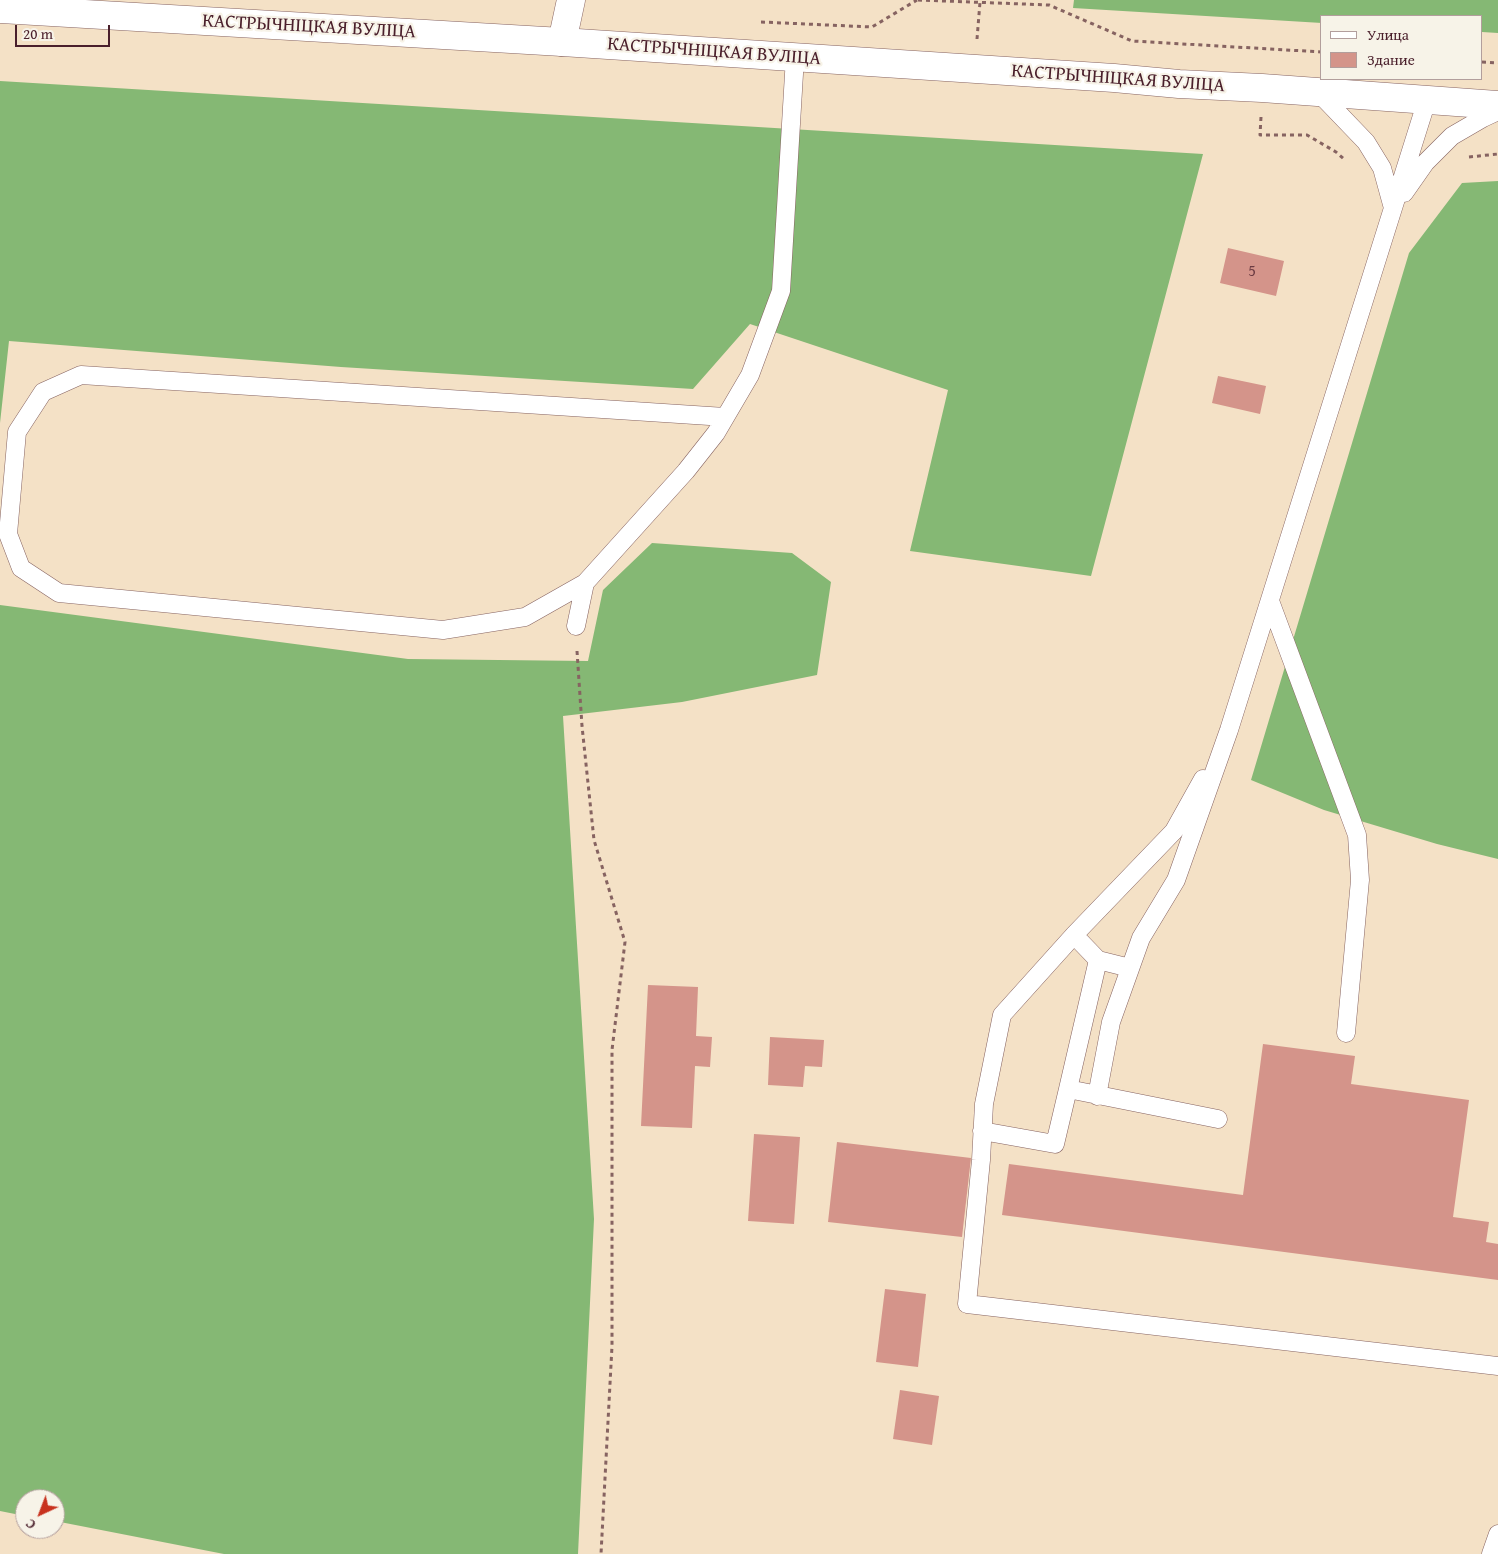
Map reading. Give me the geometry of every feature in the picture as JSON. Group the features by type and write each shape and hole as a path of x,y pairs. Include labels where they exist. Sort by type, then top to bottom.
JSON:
{"main road":[{"path":"562,42 571,0"},
{"name":"КАСТРЫЧНІЦКАЯ ВУЛІЦА","path":"2,6 1498,105"}],"lane":[{"path":"725,418 81,375 43,392 17,432 8,534 21,568 59,592 443,630 525,617 585,583 686,471 716,433 725,418 750,374 781,291 795,57"},
{"path":"1318,92 1366,142 1382,168 1393,208"},
{"path":"1097,1096 1111,1022 1130,968 1141,938 1176,880 1229,730 1427,100"},
{"path":"1393,208 1425,163 1452,136 1498,111"},
{"path":"576,626 585,583"},
{"path":"1270,601 1358,835 1360,880 1346,1033"},
{"path":"1229,730 1174,831 1074,935 1002,1015 984,1104 967,1304 1498,1366"},
{"path":"1074,935 1098,960 1130,968"},
{"path":"982,1132 1055,1144 1098,960"},
{"path":"1068,1089 1218,1119"},
{"path":"1491,1554 1498,1534"}],"path":[{"path":"918,0 1049,5 1132,40 1320,52"},
{"path":"974,69 980,2"},
{"path":"1483,62 1498,63"},
{"path":"576,626 582,726 594,840 625,942 612,1050 612,1346 601,1554"}],"green space":[{"path":"1074,0 1498,0 1498,33 1483,32 1483,15 1320,15 1320,23 1073,8"},
{"path":"0,81 1203,154 1091,576 910,551 948,390 750,324 693,389 341,367 9,341 0,423"},
{"path":"1498,181 1498,859 1437,844 1324,810 1251,780 1409,253 1462,183"},
{"path":"652,543 792,553 831,582 817,675 682,702 563,716 594,1219 578,1554 224,1554 65,1523 65,1489 15,1489 15,1514 0,1511 0,605 408,659 588,661 603,590"}],"building":[{"path":"1228,248 1284,261 1276,296 1220,283"},
{"path":"1218,376 1266,386 1260,414 1212,403"},
{"path":"648,985 698,987 696,1036 712,1037 710,1067 695,1066 692,1128 641,1126"},
{"path":"770,1037 824,1040 822,1067 805,1066 803,1087 768,1085"},
{"path":"1263,1044 1355,1056 1351,1084 1469,1100 1453,1217 1489,1222 1486,1242 1498,1244 1498,1280 1002,1215 1009,1164 1243,1195"},
{"path":"754,1134 800,1137 794,1224 748,1221"},
{"path":"837,1142 971,1158 962,1237 828,1222"},
{"path":"885,1289 926,1294 918,1367 876,1362"},
{"path":"900,1390 939,1396 932,1445 893,1439"}]}
